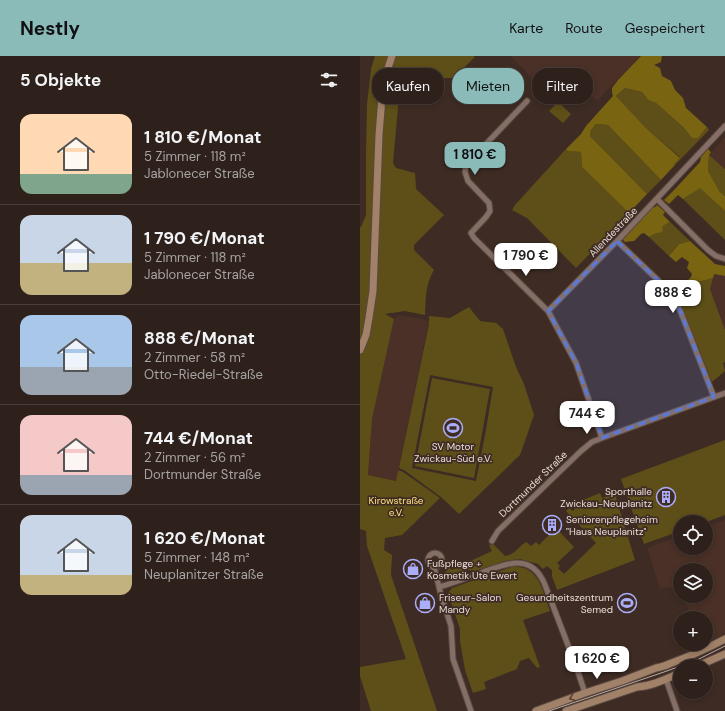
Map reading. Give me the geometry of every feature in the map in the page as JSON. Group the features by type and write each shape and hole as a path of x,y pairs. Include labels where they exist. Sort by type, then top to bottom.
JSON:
{"street":[{"path":"360,350 366,335 373,291 379,135 382,98 387,70 392,56"},
{"path":"527,101 466,165 465,172 468,181 489,203 490,211 471,233 548,311 576,363 602,438"},
{"name":"Allendestraße","path":"548,311 657,200 725,126"},
{"path":"657,200 708,250 716,256 725,259"},
{"path":"617,241 662,284 680,310 714,397"},
{"name":"Dortmunder Straße","path":"492,541 498,531 592,442 725,393"},
{"path":"439,586 515,562 528,565 532,568 542,576 589,703"},
{"path":"434,567 451,626 453,659 470,711"},
{"path":"536,711 699,653 725,639"},
{"path":"713,659 725,654"},
{"path":"662,667 677,711"},
{"path":"566,711 637,686 643,686 673,676"}],"highlighted area":[{"path":"617,241 662,284 680,310 714,397 602,438 576,363 548,311"}],"shaded area":[{"path":"510,56 640,56 597,101 593,97 593,68 532,68 532,77"},
{"path":"641,56 662,56 661,62 654,65 660,68 662,76 671,81 675,90 683,98 686,108 707,127 698,138 692,138 683,127 656,103 648,100 642,92 625,88 616,96 646,128 680,158 661,180 608,125 596,124 591,130 590,136 647,194 629,213 582,167 581,152 568,151 566,149 581,134 586,126 613,96 612,88"},
{"path":"725,137 725,169 709,155"},
{"path":"708,149 711,152 709,155 708,171 720,192 725,196 725,211 700,188 683,199 678,195 669,204 664,200 700,162 701,157"},
{"path":"657,205 665,212 663,215 670,222 663,226 662,232 649,237 644,233 634,241 625,242 622,239 651,208"},
{"path":"690,241 715,264 725,266 725,276 714,274 713,278 690,284 686,282 692,274 687,268 689,262 682,257 676,262 669,256 679,244"},
{"path":"714,274 725,276 725,330 710,289"},
{"path":"399,315 429,321 396,481 368,475 372,419 394,319"},
{"path":"725,520 725,633 713,639 713,611 688,611 686,603 713,603 713,563 673,563 673,587 660,588 647,548 673,539 673,555 713,555 713,524"}],"green space":[{"name":"Kirowstraße e.V.","path":"375,56 475,57 463,68 452,68 452,78 444,78 444,68 372,68 372,104 399,104 393,163 396,168 415,173 416,189 444,215 414,245 414,250 434,270 427,286 425,315 405,311 385,314 394,319 372,419 368,475 396,481 398,470 440,498 402,535 385,538 384,550 392,555 391,575 437,711 371,711 360,676 360,667 406,659 367,546 366,531 360,529 360,227 366,215 367,104 371,69"},
{"path":"625,88 642,92 648,100 656,103 683,127 692,138 698,138 707,127 709,130 675,165 674,164 680,157 646,128 616,96"},
{"path":"556,104 560,104 571,114 563,123 549,111"},
{"path":"596,124 608,125 661,180 647,194 590,136 591,130"},
{"path":"566,149 569,151 581,152 582,167 629,213 576,268 527,218 512,210"},
{"path":"709,155 725,169 725,196 720,192 708,171"},
{"path":"700,187 725,211 725,240 683,199"},
{"path":"670,222 690,241 679,244 669,256 649,237 661,232 663,226"},
{"path":"713,278 710,289 725,330 725,362 723,363 725,371 712,382 677,297 690,284"},
{"path":"469,307 480,321 496,323 503,329 534,415 520,455 459,514 441,497 399,468 429,324 429,316 450,318","holes":["430,375 493,387 476,481 412,468"]},
{"name":"SV Motor Zwickau-Süd e.V.","path":"432,378 490,389 474,478 415,466"},
{"path":"725,440 725,515 713,519 713,515 673,515 673,534 644,544 621,479"},
{"path":"600,493 602,498 617,493 616,498 635,560 557,590 552,576 552,570 547,566 543,569 538,564 520,559 505,561 475,571 468,570 462,575 441,581 441,576 450,567 451,570 492,551 489,545 493,544 505,556 509,555 526,542 531,546 536,542 539,545 556,528 574,547 557,563 560,566 558,568 564,574 596,543 566,511 569,508 573,511 576,507 573,504 577,500 578,502"},
{"path":"514,566 530,571 538,580 550,611 523,620 540,667 537,668 529,658 520,661 517,669 484,682 486,689 473,693 465,670 460,641 460,629 448,593 452,588"}],"tram line":[{"path":"549,711 697,660 725,646"}],"place":[{"name":"SV Motor Zwickau-Süd e.V.","path":"453,428"},
{"name":"Sporthalle Zwickau-Neuplanitz","path":"666,497"},
{"name":"Seniorenpflegeheim \"Haus Neuplanitz\"","path":"552,525"},
{"name":"Fußpflege + Kosmetik Ute Ewert","path":"413,569"},
{"name":"Friseur-Salon Mandy","path":"425,603"},
{"name":"Gesundheitszentrum Semed","path":"627,603"}]}
